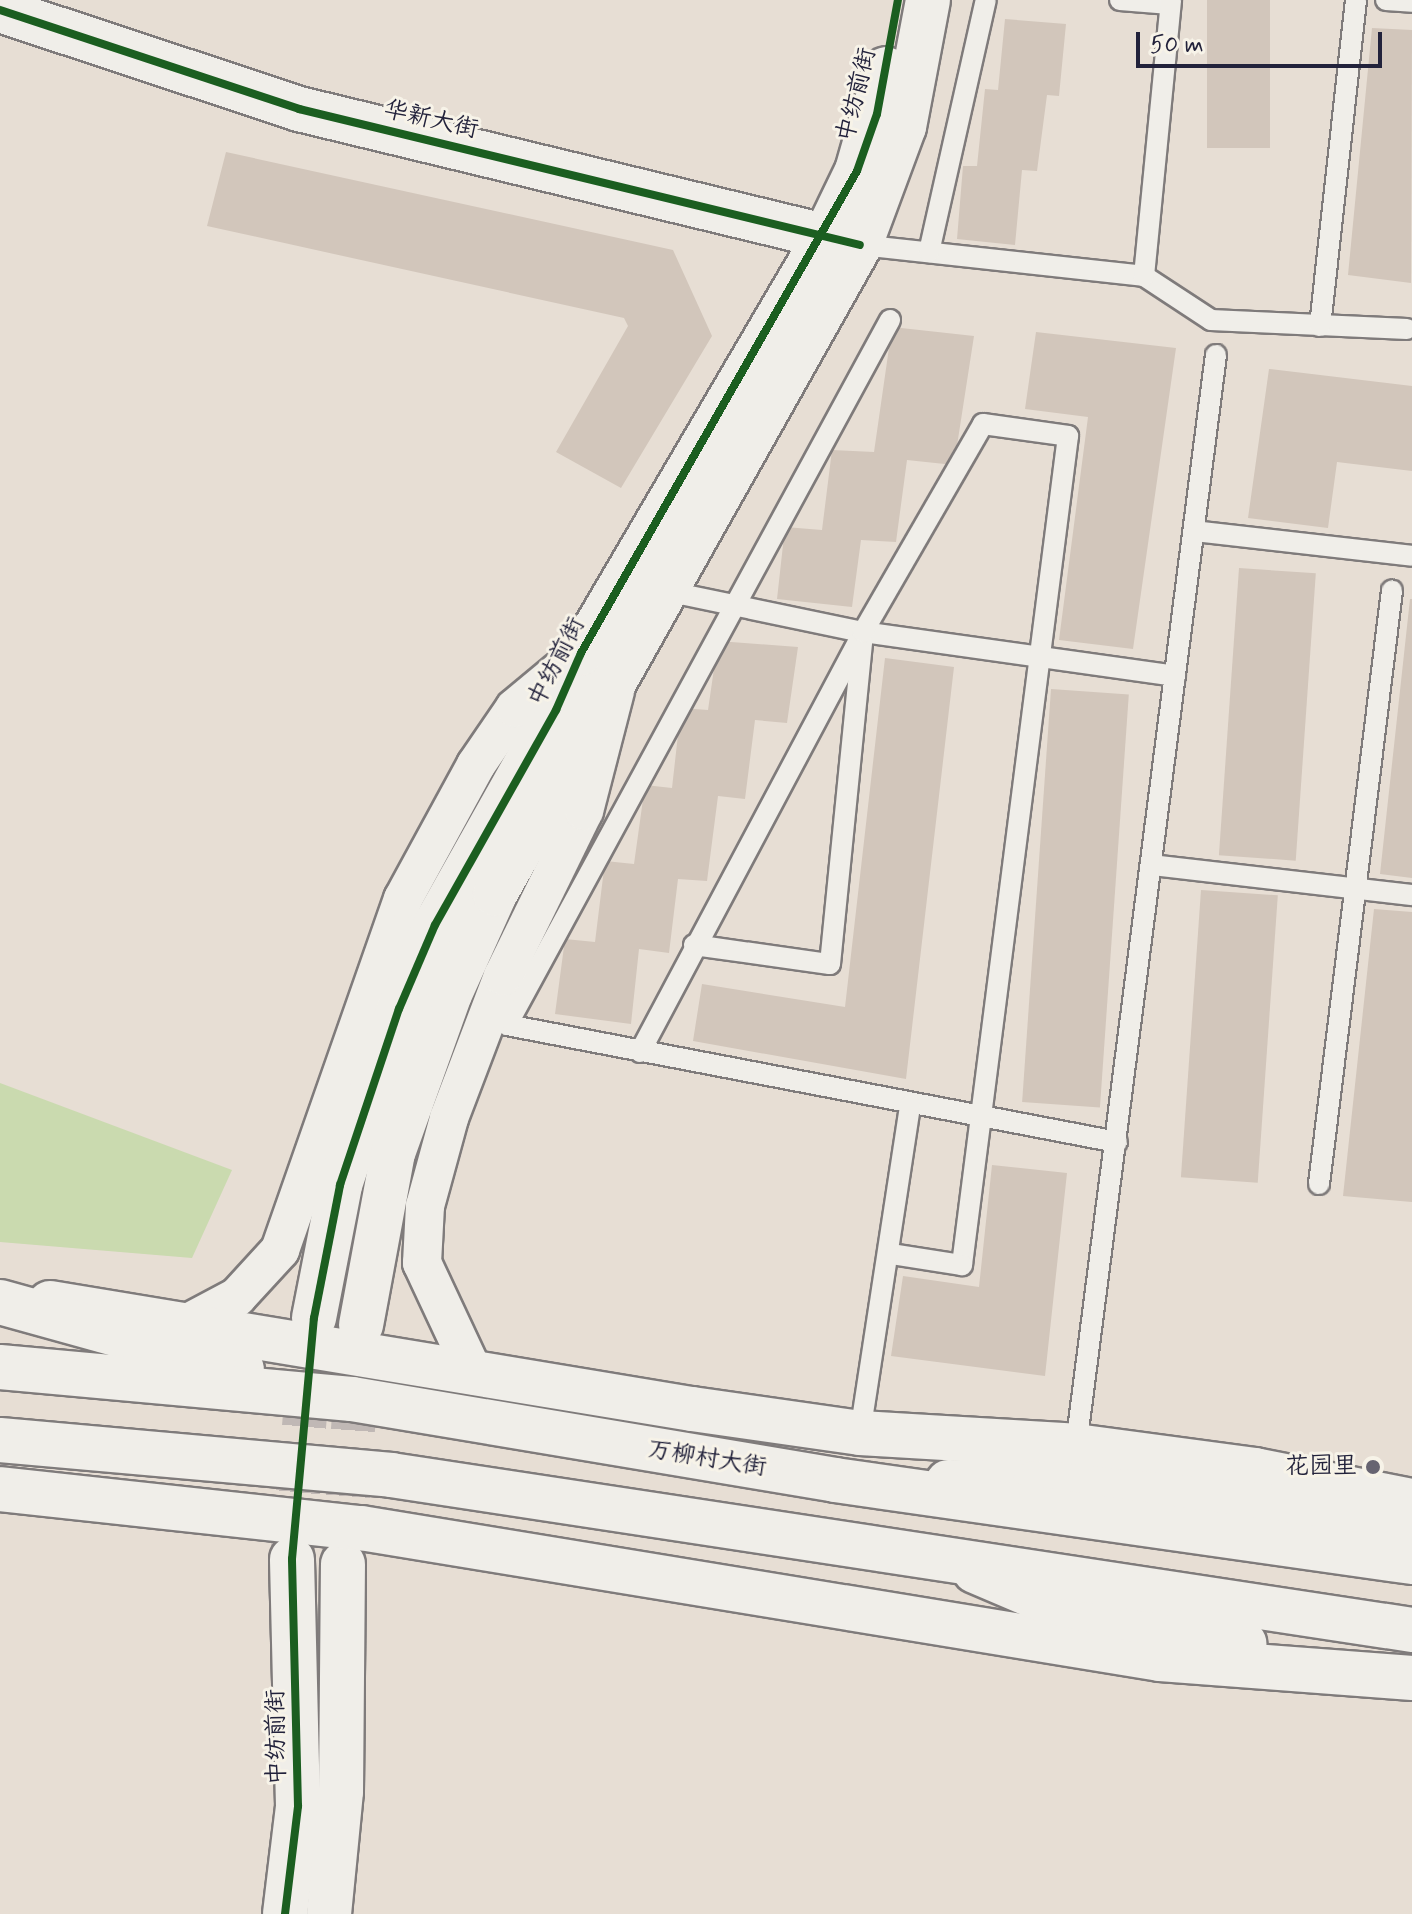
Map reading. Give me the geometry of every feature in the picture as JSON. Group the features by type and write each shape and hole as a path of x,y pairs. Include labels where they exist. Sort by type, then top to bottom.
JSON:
{"main road":[{"name":"中纺前街","path":"314,1318 340,1185 399,1009 435,925 556,710 581,653 843,240 877,114 898,0"},
{"path":"361,1325 393,1153 450,994 495,894 666,591 843,240 904,127 928,0"},
{"name":"华新大街","path":"0,10 299,109 843,240"},
{"path":"0,1301 96,1307 475,1376 860,1433 1076,1446 1255,1470 1412,1501"},
{"path":"0,1301 352,1399"},
{"name":"万柳村大街","path":"0,1367 352,1399 835,1480 1412,1562"},
{"path":"0,1440 330,1469 965,1566 1412,1630"},
{"path":"0,1481 330,1469"},
{"path":"835,1480 1035,1483 1412,1520"},
{"path":"0,1489 407,1535 1160,1659 1405,1677"},
{"name":"中纺前街","path":"285,1914 298,1806 292,1559"},
{"path":"329,1914 341,1791 343,1564"},
{"path":"965,1566 1043,1600 1405,1677"}],"street":[{"path":"186,1324 237,1297 280,1250 403,899 476,765 515,708 581,653"},
{"path":"475,1376 422,1263 425,1206 449,1118 503,976 584,811 603,759 618,679"}],"lane":[{"path":"929,252 986,0"},
{"path":"1120,0 1171,2 1144,276"},
{"path":"1320,326 1356,0"},
{"path":"1386,0 1412,2"},
{"path":"843,240 1144,276 1211,320 1407,329"},
{"path":"890,320 507,1025 981,1120 1117,1142"},
{"path":"1076,1446 1216,355"},
{"path":"640,1052 694,945 863,632 983,424 1068,436 962,1265 891,1254"},
{"path":"1194,531 1412,556"},
{"path":"1319,1184 1392,590"},
{"path":"666,591 863,632 1175,676"},
{"path":"694,945 830,964 863,632"},
{"path":"1152,865 1412,895"},
{"path":"860,1433 891,1254 910,1106"}],"green space":[{"path":"0,1083 232,1170 192,1258 0,1242"}],"building":[{"path":"1207,0 1270,0 1270,148 1207,148"},
{"path":"1005,19 1066,24 1059,96 1047,95 1037,171 1022,170 1015,245 957,239 963,166 977,166 985,89 998,90"},
{"path":"1372,28 1412,30 1411,283 1348,275"},
{"path":"226,152 673,250 712,336 621,488 556,452 628,326 624,318 207,226"},
{"path":"892,327 974,336 954,465 907,460 896,542 861,540 852,607 777,599 785,527 822,530 832,450 874,452"},
{"path":"1036,332 1176,348 1133,649 1059,640 1088,417 1025,409"},
{"path":"1269,369 1412,386 1412,471 1337,462 1328,528 1248,518"},
{"path":"1239,568 1316,573 1296,861 1219,855"},
{"path":"1412,599 1412,878 1380,874"},
{"path":"718,641 798,647 787,723 755,720 745,799 718,796 707,881 678,879 669,953 639,949 631,1024 555,1014 565,939 595,942 605,861 634,864 645,785 672,788 681,708 708,710"},
{"path":"885,658 954,667 906,1079 693,1041 702,984 845,1007"},
{"path":"1051,689 1129,694 1100,1107 1022,1102"},
{"path":"1201,890 1278,895 1258,1183 1181,1177"},
{"path":"1374,909 1412,912 1412,1202 1343,1196"},
{"path":"992,1165 1067,1173 1045,1376 891,1356 903,1276 979,1287"}],"tunnel":[{"path":"292,1558 314,1318"},
{"path":"343,1562 361,1325"}],"cycle path":[{"path":"285,1914 298,1806 292,1559 314,1318 340,1185 399,1009 435,925 556,710 581,653 857,171 877,114 898,0"},
{"path":"0,10 299,109 860,245"}],"place":[{"name":"花园里","path":"1373,1467"}]}
